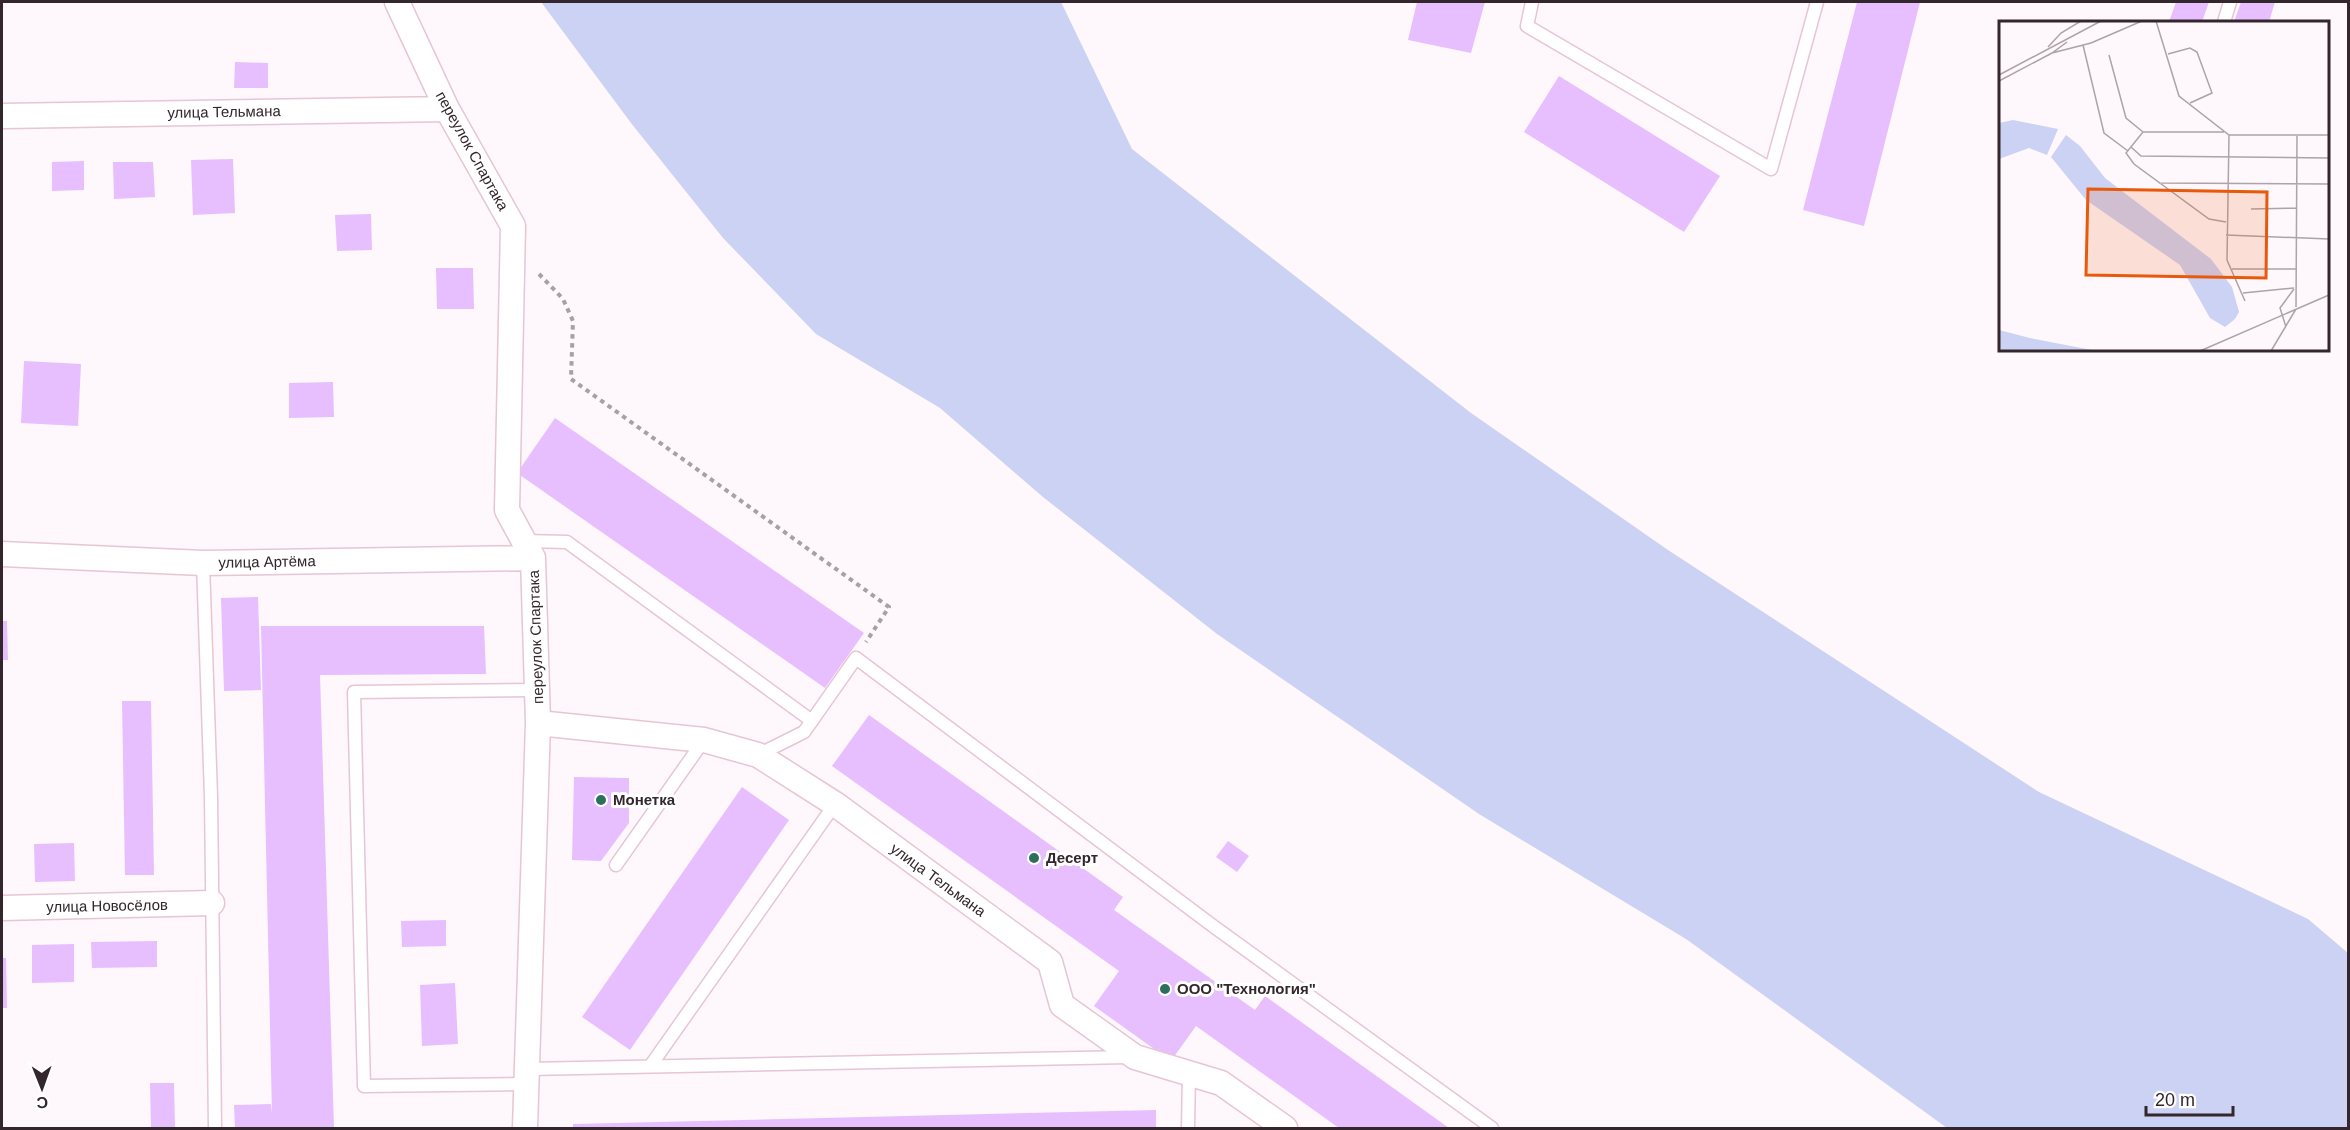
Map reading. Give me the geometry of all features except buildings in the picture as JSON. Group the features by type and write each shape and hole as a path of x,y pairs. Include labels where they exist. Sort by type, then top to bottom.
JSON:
{"street":[{"name":"переулок Спартака","path":"397,2 447,109 513,226 507,510 528,549 538,723 525,1128"},
{"name":"улица Тельмана","path":"2,116 447,109"},
{"name":"улица Артёма","path":"2,554 203,563 528,549"},
{"name":"улица Тельмана","path":"538,723 704,741 759,755 835,804 1050,962 1062,1005 1135,1057 1221,1083 1285,1128"},
{"name":"улица Новосёлов","path":"2,908 212,903"}],"lane":[{"path":"1532,2 1527,26 1771,169 1817,2"},
{"path":"2223,21 2230,2"},
{"path":"528,549 567,542 812,721"},
{"path":"203,563 211,785 215,1128"},
{"path":"759,755 804,732 856,657 1214,926 1492,1128"},
{"path":"537,690 354,692 364,1086 527,1076 651,1065 1135,1057"},
{"path":"616,865 704,741"},
{"path":"651,1065 835,804"},
{"path":"1188,1128 1189,1074"}],"path":[{"path":"513,246 563,299 573,321 571,379 889,607 856,657"}],"water":[{"path":"541,2 1061,2 1132,149 1471,413 1668,550 2039,792 2308,919 2348,953 2348,1128 1947,1128 1686,939 1479,814 1217,634 1043,497 940,408 816,334 723,238 631,123"}],"place":[{"name":"Монетка","path":"601,800"},
{"name":"Десерт","path":"1034,858"},
{"name":"ООО \"Технология\"","path":"1165,989"}]}
